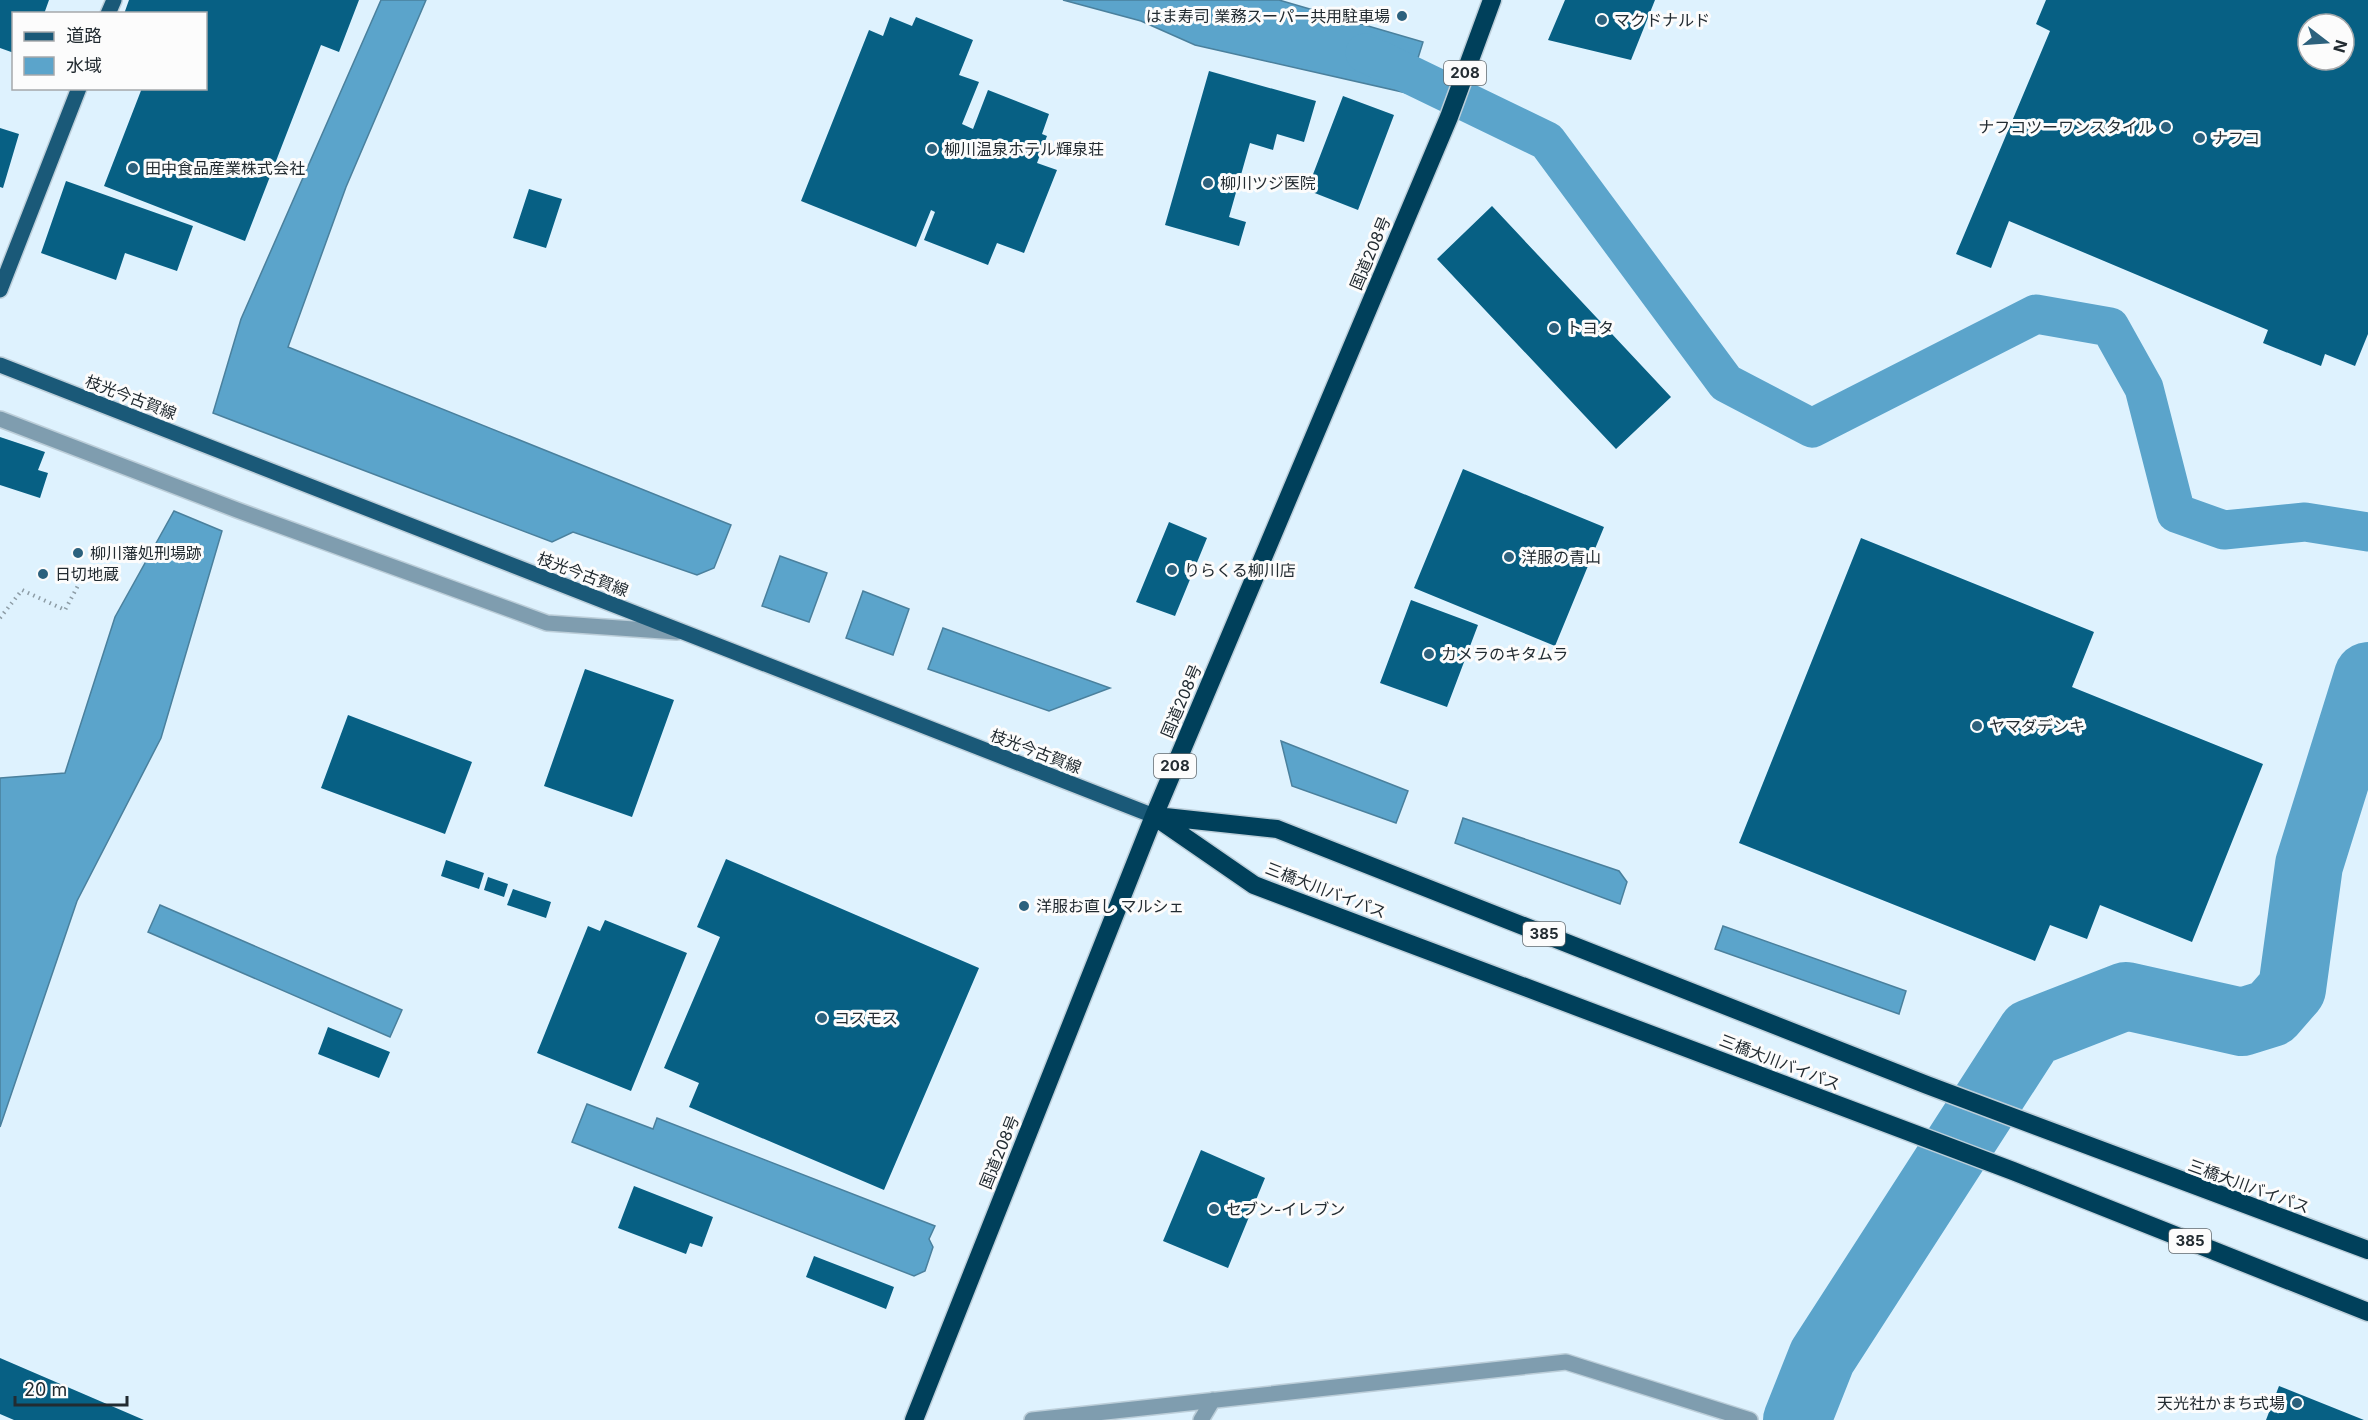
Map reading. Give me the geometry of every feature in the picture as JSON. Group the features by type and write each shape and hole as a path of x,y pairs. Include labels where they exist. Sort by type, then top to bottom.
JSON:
{"highway":[{"name":"国道208号","path":"914,1420 1154,816 1449,117 1492,0"},
{"name":"三橋大川バイパス","path":"1154,816 1278,829 2036,1128 2368,1250"},
{"name":"三橋大川バイパス","path":"1154,816 1254,885 2013,1171 2368,1312"}],"main road":[{"path":"0,290 78,90"},
{"name":"枝光今古賀線","path":"0,365 1154,816"}],"street":[{"path":"0,419 237,510 547,623 680,632"},
{"path":"1032,1420 1566,1362 1743,1417"},
{"path":"1201,1420 1213,1400"}],"path":[{"path":"0,618 22,590 65,610 82,578"}],"water":[{"path":"381,0 426,0 346,187 288,347 731,525 714,568 697,575 573,532 552,542 213,413 241,319"},
{"path":"1063,0 1279,0 1423,42 1407,93 1195,45 1141,21"},
{"path":"174,511 222,531 161,738 77,901 0,1127 0,778 65,773 115,617"},
{"path":"780,556 827,573 809,622 762,606"},
{"path":"863,591 909,609 893,655 846,638"},
{"path":"943,628 1110,688 1049,711 928,669"},
{"path":"1281,741 1408,791 1396,823 1292,786"},
{"path":"1463,818 1619,871 1627,882 1620,904 1455,843"},
{"path":"160,905 402,1010 390,1037 148,932"},
{"path":"1723,926 1906,991 1899,1014 1715,949"},
{"path":"587,1104 653,1129 657,1118 935,1226 929,1239 933,1247 925,1271 914,1276 572,1142"}],"building":[{"path":"0,0 49,0 45,12 12,12 12,52 0,48"},
{"path":"129,0 359,0 339,52 321,45 245,241 104,186 141,90 207,90 207,12 125,12"},
{"name":"マクドナルド","path":"1565,0 1655,0 1631,60 1548,40"},
{"name":"ナフコ","path":"2046,0 2368,0 2368,334 2355,366 2325,354 2321,366 2263,343 2268,330 2009,221 1991,268 1956,254 2050,31 2036,24"},
{"name":"柳川温泉ホテル輝泉荘","path":"890,17 912,26 916,17 973,40 959,75 979,82 962,124 973,129 988,90 1049,114 1042,134 1047,136 1037,163 1057,170 1024,253 997,243 988,265 924,240 935,212 931,210 916,247 801,201 869,30 883,36"},
{"name":"柳川ツジ医院","path":"1209,71 1316,101 1304,142 1277,134 1273,150 1250,143 1229,217 1246,222 1239,246 1165,225"},
{"path":"1343,96 1394,115 1358,210 1307,190"},
{"path":"0,128 19,134 3,188 0,187"},
{"path":"66,181 193,226 177,271 125,253 116,280 41,253"},
{"path":"529,189 562,199 546,248 513,238"},
{"name":"トヨタ","path":"1492,206 1671,397 1616,449 1437,259"},
{"path":"0,437 45,452 38,470 48,473 40,498 0,485"},
{"name":"洋服の青山","path":"1463,469 1604,527 1555,646 1414,588"},
{"name":"りらくる柳川店","path":"1169,522 1207,538 1175,616 1136,602"},
{"name":"ヤマダデンキ","path":"1861,538 2094,632 2072,687 2263,764 2192,942 2100,905 2087,939 2050,925 2035,961 1739,843"},
{"name":"カメラのキタムラ","path":"1411,600 1478,625 1447,707 1380,683"},
{"path":"585,669 674,700 632,817 544,786"},
{"path":"348,715 472,762 445,834 321,788"},
{"name":"コスモス","path":"726,859 979,968 884,1190 689,1107 699,1083 664,1068 720,937 697,927"},
{"path":"446,860 484,873 479,889 441,876"},
{"path":"488,877 508,884 504,897 484,890"},
{"path":"513,889 551,902 546,918 507,905"},
{"path":"605,920 687,953 631,1091 537,1053 588,926 600,931"},
{"path":"328,1027 390,1052 379,1078 318,1054"},
{"name":"セブン-イレブン","path":"1201,1150 1265,1178 1228,1268 1163,1241"},
{"path":"634,1186 713,1217 702,1247 690,1243 686,1254 618,1228"},
{"path":"814,1256 894,1287 886,1309 806,1277"},
{"path":"0,1358 144,1420 14,1420 0,1414"},
{"name":"天光社かまち式場","path":"2279,1386 2364,1420 2266,1420"}],"waterway":[{"path":"1365,53 1547,141 1726,383 1812,428 2036,314 2110,327 2144,388 2176,513 2224,530 2305,522 2368,532"},
{"path":"1797,1420 1822,1357 2031,1033 2126,996 2242,1022 2271,1013 2292,989 2309,865 2368,676"}],"place":[{"name":"はま寿司 業務スーパー共用駐車場","path":"1402,16"},
{"name":"マクドナルド","path":"1602,20"},
{"name":"ナフコツーワンスタイル","path":"2166,127"},
{"name":"ナフコ","path":"2200,138"},
{"name":"柳川温泉ホテル輝泉荘","path":"932,149"},
{"name":"田中食品産業株式会社","path":"133,168"},
{"name":"柳川ツジ医院","path":"1208,183"},
{"name":"トヨタ","path":"1554,328"},
{"name":"柳川藩処刑場跡","path":"78,553"},
{"name":"洋服の青山","path":"1509,557"},
{"name":"りらくる柳川店","path":"1172,570"},
{"name":"日切地蔵","path":"43,574"},
{"name":"カメラのキタムラ","path":"1429,654"},
{"name":"ヤマダデンキ","path":"1977,726"},
{"name":"洋服お直し マルシェ","path":"1024,906"},
{"name":"コスモス","path":"822,1018"},
{"name":"セブン-イレブン","path":"1214,1209"},
{"name":"天光社かまち式場","path":"2297,1403"}]}
